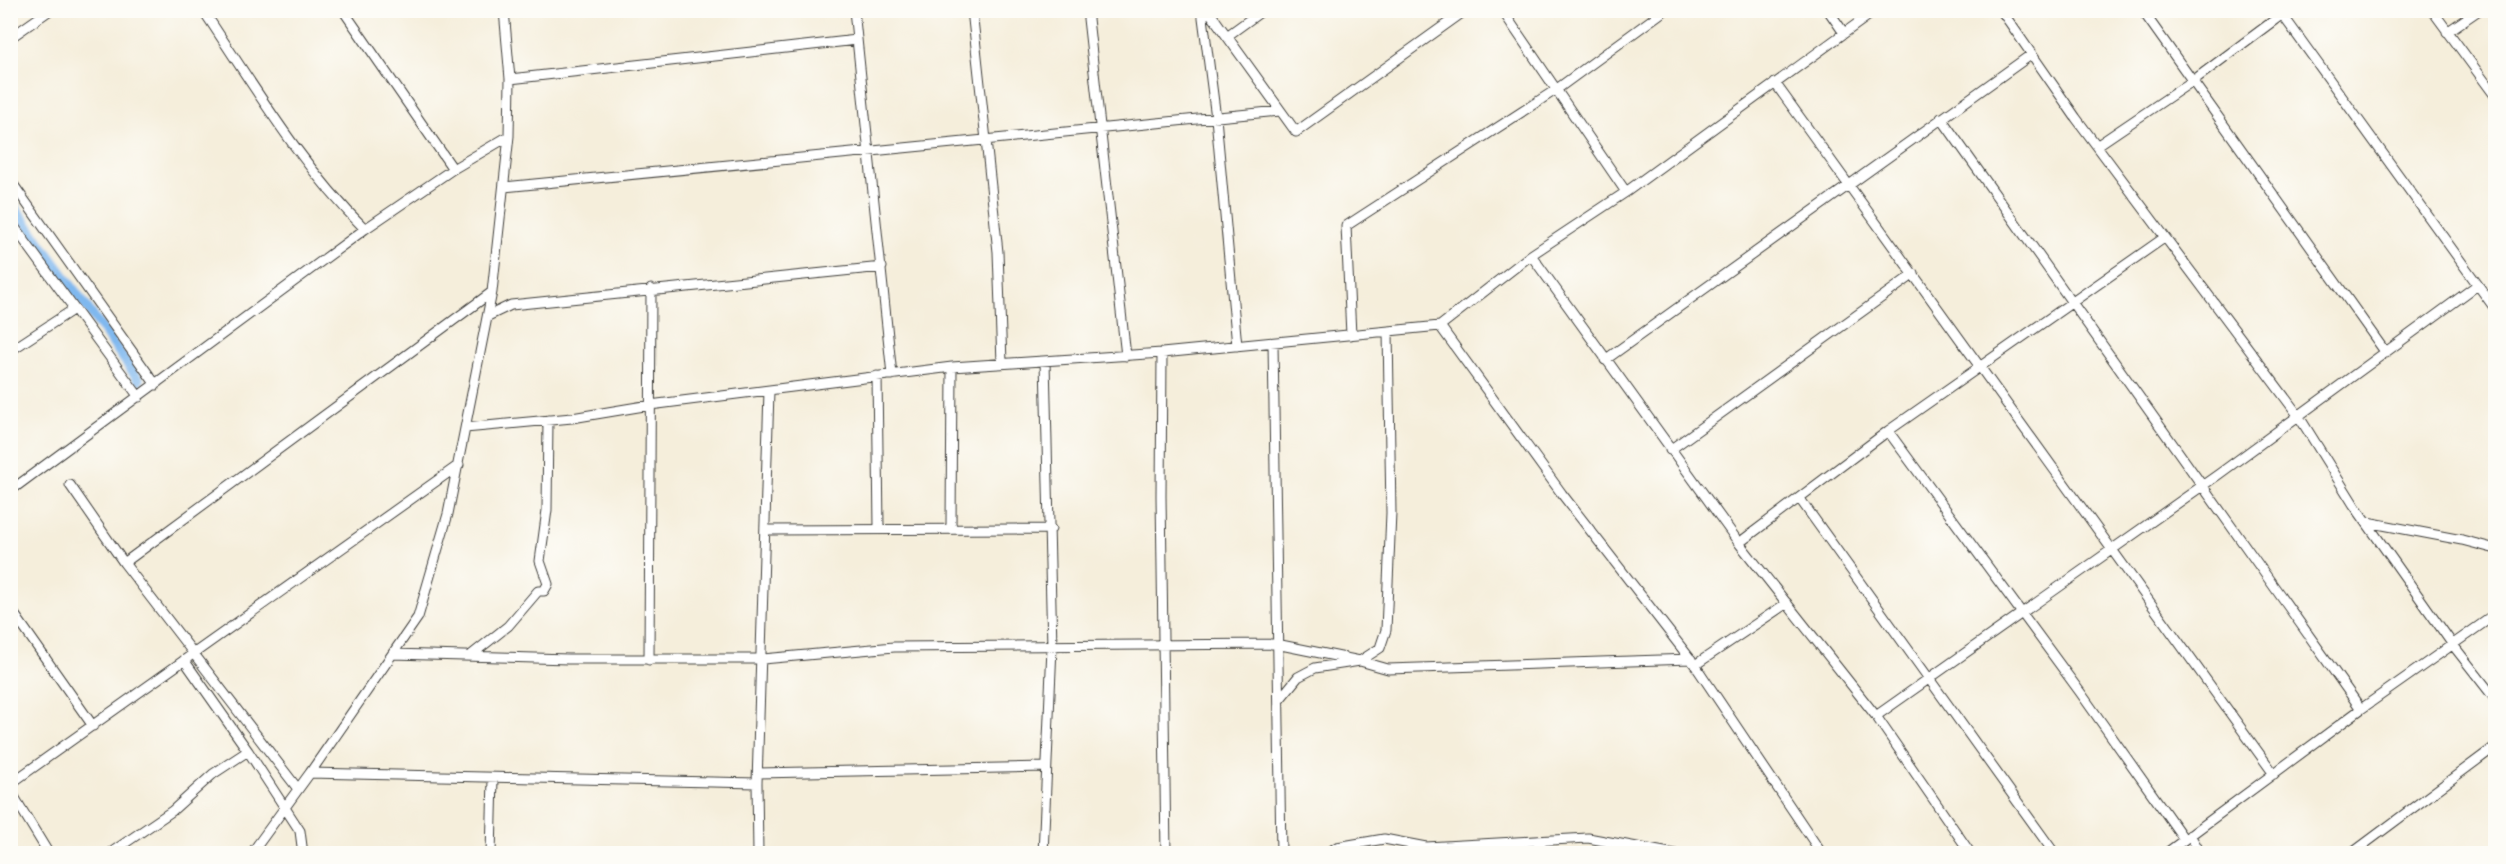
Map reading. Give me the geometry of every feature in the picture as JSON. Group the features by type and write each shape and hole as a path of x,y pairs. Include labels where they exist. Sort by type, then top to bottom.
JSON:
{"street":[{"path":"10,38 50,10"},
{"path":"203,10 279,126 340,204 365,229"},
{"path":"344,10 453,169"},
{"path":"251,854 418,617 448,514 492,292 508,136 510,79 504,10"},
{"path":"854,10 892,375"},
{"path":"972,10 999,252 1002,363"},
{"path":"1087,10 1126,356"},
{"path":"1202,10 1216,118 1237,346"},
{"path":"1208,10 1296,132 1466,10"},
{"path":"1227,36 1263,10"},
{"path":"1502,10 1626,192"},
{"path":"1351,335 1346,226 1557,89 1665,10"},
{"path":"1828,10 1844,33"},
{"path":"465,428 548,420 952,367 1162,353 1440,326 1530,255 1626,192 1875,10"},
{"path":"2001,10 2164,238 2298,415 2367,522 2453,645 2496,700"},
{"path":"2142,10 2386,353"},
{"path":"2432,10 2496,97"},
{"path":"2447,32 2479,10"},
{"path":"2098,145 2194,80 2283,12 2476,286 2496,310"},
{"path":"510,79 857,40"},
{"path":"1605,360 2032,54"},
{"path":"1775,82 2274,774"},
{"path":"504,188 1281,111"},
{"path":"1941,118 2361,709"},
{"path":"10,491 365,229 453,169 508,136"},
{"path":"10,180 156,385"},
{"path":"10,221 140,397"},
{"path":"1739,543 1888,431 2164,238"},
{"path":"1530,255 1739,543 1876,716 1969,850"},
{"path":"488,316 511,305 882,267"},
{"path":"1670,450 1914,274"},
{"path":"1876,716 1931,680 2476,286"},
{"path":"649,660 651,289"},
{"path":"124,563 492,292"},
{"path":"10,351 74,309"},
{"path":"1440,326 1562,494 1693,662 1822,854"},
{"path":"1280,699 1298,677 1315,668 1360,661 1380,648 1386,630 1391,513 1388,332"},
{"path":"1273,343 1281,854"},
{"path":"1162,353 1161,496 1165,644 1166,854"},
{"path":"1043,854 1052,647 1046,361"},
{"path":"951,528 952,367"},
{"path":"877,376 879,527"},
{"path":"758,854 758,778 770,391"},
{"path":"470,656 508,626 538,591 544,591 548,585 540,561 547,510 548,420"},
{"path":"1888,431 2201,854"},
{"path":"10,784 459,465"},
{"path":"70,484 124,563 298,789"},
{"path":"1800,499 2055,854"},
{"path":"2367,522 2462,540 2496,549"},
{"path":"766,530 879,527 1051,529"},
{"path":"393,654 649,660 763,659 894,647 1276,644 1388,669 1693,662 1787,603"},
{"path":"10,608 93,726"},
{"path":"2165,854 2361,709 2496,614"},
{"path":"184,660 248,751 300,831 303,854"},
{"path":"2351,854 2496,746"},
{"path":"110,854 172,811 213,774 248,751"},
{"path":"310,773 493,778 758,778 1046,768"},
{"path":"491,854 493,778"},
{"path":"10,790 49,854"},
{"path":"1326,854 1337,847 1384,839 1426,847 1588,838 1675,854"}],"waterway":[{"path":"10,201 139,380"}]}
